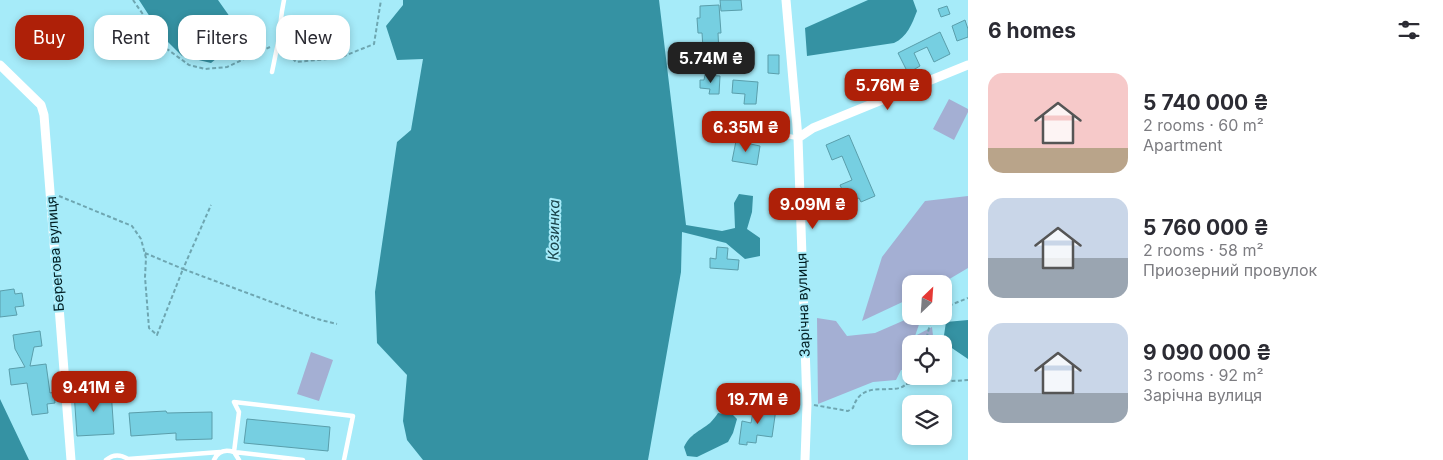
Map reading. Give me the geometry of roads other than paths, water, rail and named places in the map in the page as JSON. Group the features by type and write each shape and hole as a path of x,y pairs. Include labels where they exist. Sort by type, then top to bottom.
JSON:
{"street":[{"name":"Зарічна вулиця","path":"786,0 798,138 807,404 805,460"},
{"path":"798,138 813,128 968,65"},
{"name":"Берегова вулиця","path":"0,66 41,105 44,115 70,460"}],"lane":[{"path":"272,72 284,0"},
{"path":"718,123 798,138"},
{"path":"239,460 234,452 239,412 234,402 353,416 344,460"},
{"path":"106,460 114,455 128,459 226,450 303,460"},
{"path":"214,460 220,452"}],"water":[{"path":"139,0 218,0 229,15 178,15 178,52 168,42 168,15 149,15"},
{"name":"Козинка","path":"403,0 659,0 686,225 722,231 735,228 734,203 739,194 753,196 752,212 747,229 760,238 760,256 745,259 726,243 682,232 681,272 648,460 423,460 407,440 403,421 407,375 377,343 375,292 397,142 411,130 423,59 397,60 386,26 403,5"},
{"path":"868,0 913,0 917,11 906,34 894,43 807,56 805,28"},
{"path":"199,60 215,60 211,63"},
{"path":"968,320 968,359 952,348 952,335 944,335 946,325 952,325 952,321"},
{"path":"0,399 29,460 0,460"},
{"path":"718,413 733,415 737,419 728,442 697,457 687,456 684,447 687,442 710,423"}]}
